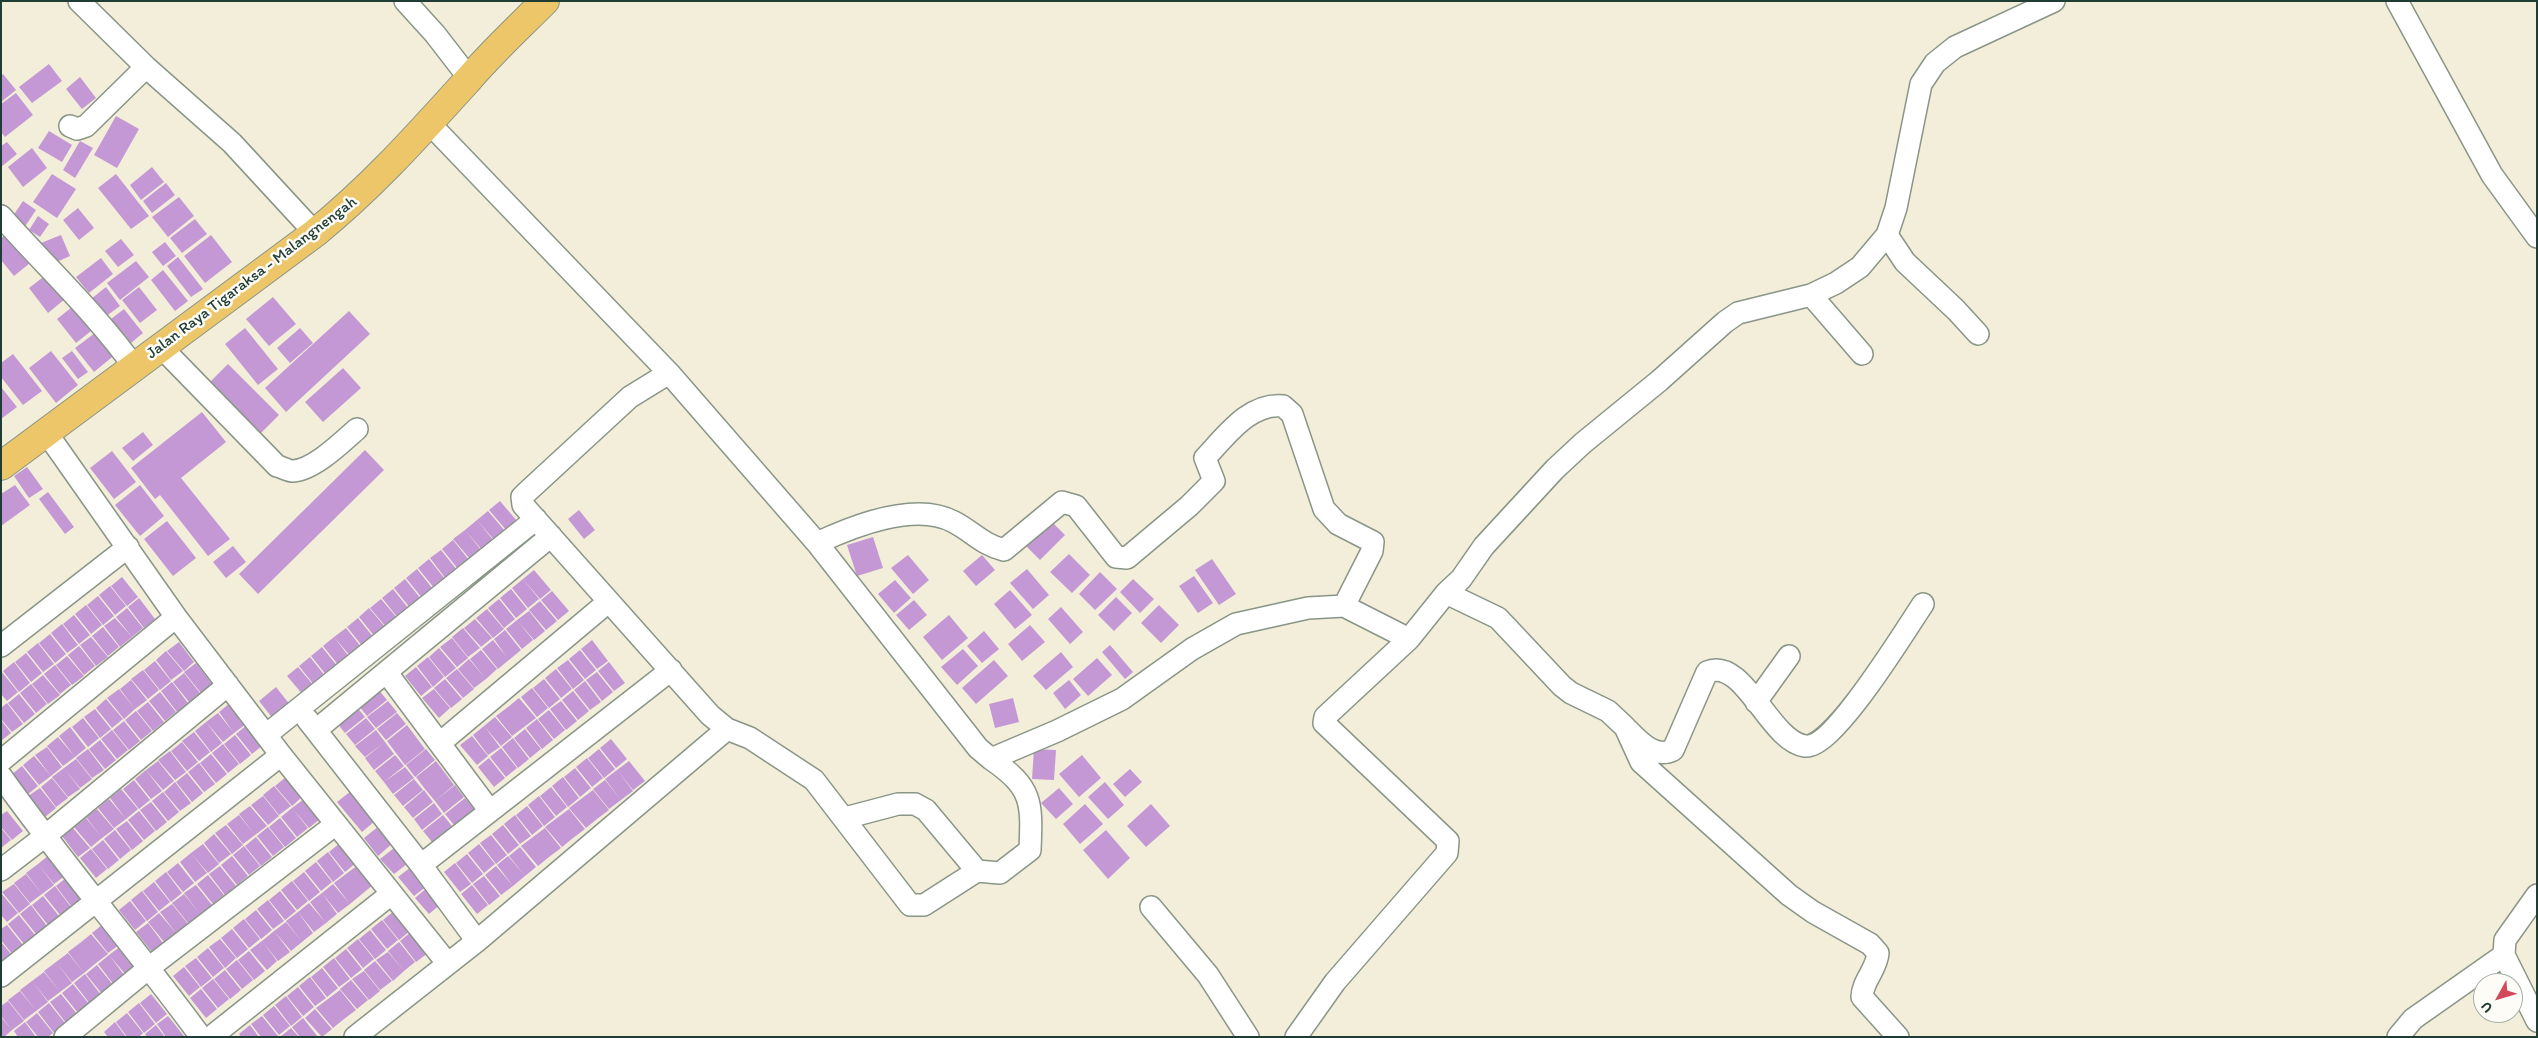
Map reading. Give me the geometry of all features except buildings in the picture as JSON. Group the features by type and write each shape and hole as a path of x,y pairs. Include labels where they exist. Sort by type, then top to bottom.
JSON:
{"main road":[{"name":"Jalan Raya Tigaraksa - Malangnengah","path":"1,466 162,348 315,233 358,198 430,124 469,78 545,1"}],"street":[{"path":"78,1 146,67 232,143 315,233"},
{"path":"405,1 436,34 469,78"},
{"path":"1296,1037 1335,982 1447,853 1449,847 1448,841 1324,723 1325,717 1409,639 1446,593 1461,579 1484,546 1555,469 1725,322 1738,313 1810,295 1836,284 1860,268 1887,235 1896,208 1921,84 1935,63 1955,47 2054,1"},
{"path":"2397,1 2492,175 2537,237"},
{"path":"70,126 77,129 86,126 146,67"},
{"path":"430,124 669,373 816,542 978,748 1019,781 1028,800 1031,822 1030,850 1000,873 977,871 924,905 910,905 814,780 750,738 727,729 710,715 523,505 522,497 630,397 669,373"},
{"path":"1,216 49,270 100,321 134,368"},
{"path":"1887,235 1905,262 1956,310 1978,334"},
{"path":"1810,295 1862,354"},
{"path":"162,348 277,466 293,471 308,466 332,452 357,429"},
{"path":"816,542 856,525 892,516 929,515 953,521 990,547 1004,550 1062,502 1068,502 1076,506 1116,556 1127,558 1189,506 1214,481 1205,458 1246,417 1261,407 1283,406 1292,414 1324,509 1338,524 1373,542 1372,551 1344,606"},
{"path":"46,432 176,617 281,755 448,964"},
{"path":"266,735 300,710 536,519"},
{"path":"316,730 551,536"},
{"path":"1,646 128,547"},
{"path":"1446,593 1498,618 1570,693 1608,710 1644,746 1665,754 1673,750 1707,672 1713,669 1720,669 1734,676 1779,729 1792,740 1805,746 1816,745 1826,737 1871,683 1922,604"},
{"path":"440,743 608,602"},
{"path":"991,760 1057,731 1122,699 1192,649 1236,624 1308,608 1344,606 1409,639"},
{"path":"1,761 176,617"},
{"path":"1756,702 1789,656"},
{"path":"421,865 671,670"},
{"path":"387,673 490,811"},
{"path":"1,870 44,837 228,684"},
{"path":"300,710 421,865 477,941"},
{"path":"1625,727 1641,762 1781,888 1813,912 1874,948 1878,953 1877,960 1862,991 1862,997 1898,1037"},
{"path":"356,1037 477,941 727,729"},
{"path":"1,976 281,755"},
{"path":"1,776 44,837 150,967 200,1037"},
{"path":"845,818 898,804 915,804 926,810 977,871"},
{"path":"65,1037 150,967 336,824"},
{"path":"211,1037 391,894"},
{"path":"2537,895 2505,940 2504,955 2537,1020"},
{"path":"1151,907 1208,976 1248,1037"},
{"path":"2398,1037 2413,1019 2504,955"}]}
